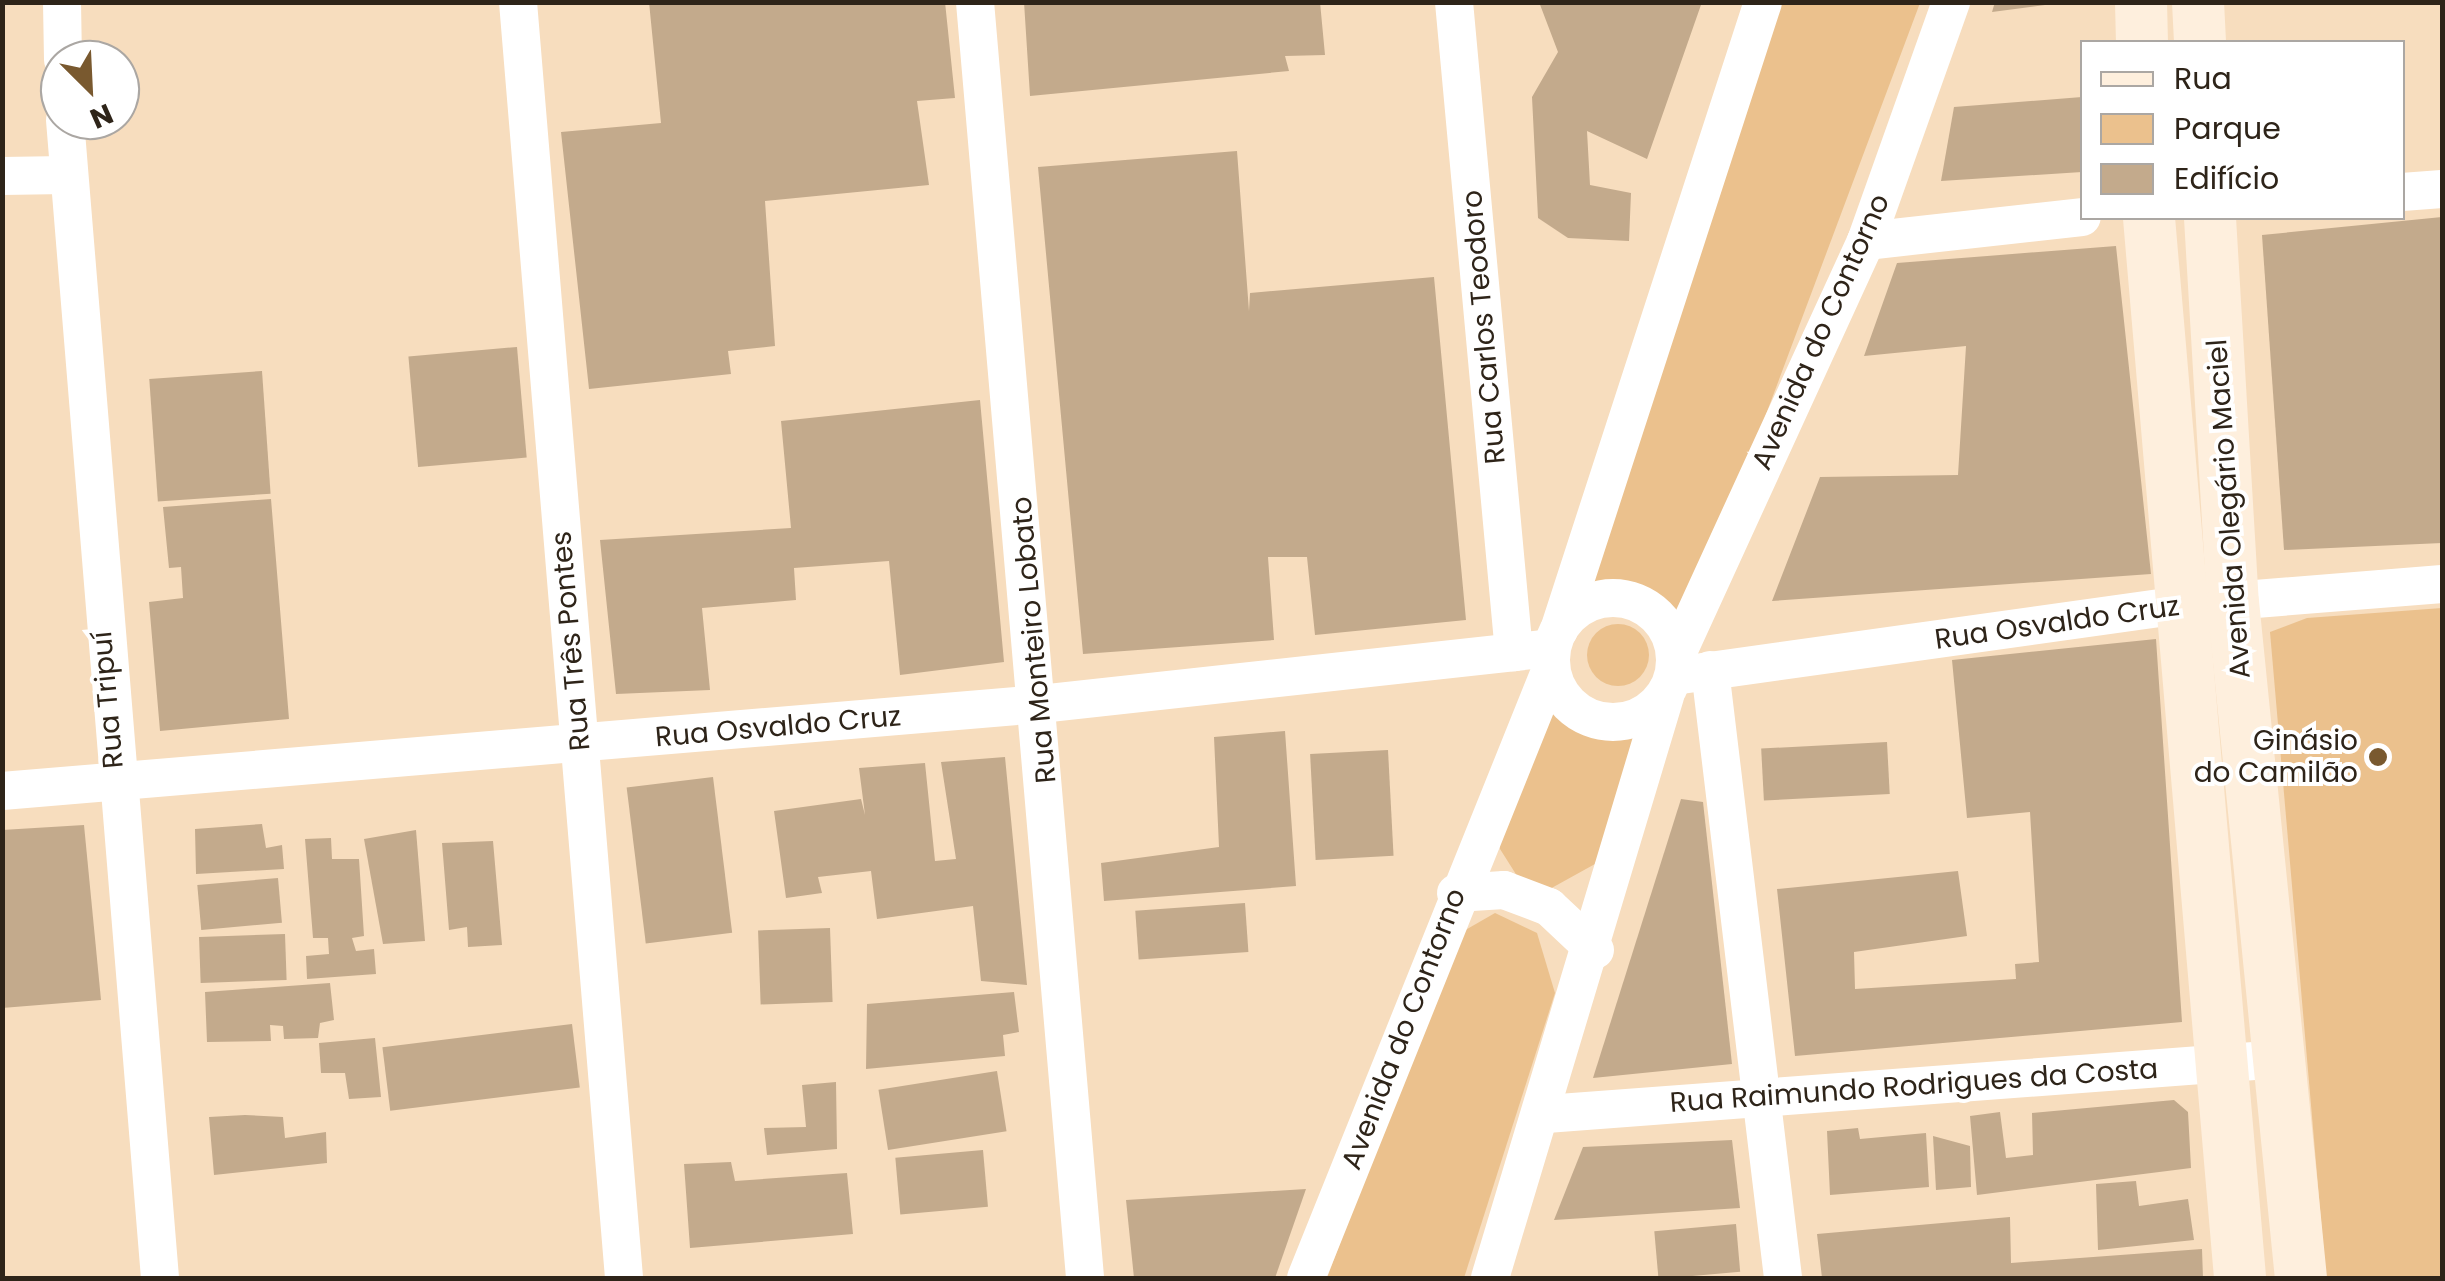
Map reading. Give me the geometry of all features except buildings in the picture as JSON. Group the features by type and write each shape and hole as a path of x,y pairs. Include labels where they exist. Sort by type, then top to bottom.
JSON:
{"main road":[{"path":"2141,2 2142,40"},
{"path":"2198,2 2200,40"},
{"name":"Avenida Olegário Maciel","path":"2149,220 2240,1278"},
{"name":"Avenida Olegário Maciel","path":"2210,220 2233,602 2282,1059 2301,1278"}],"street":[{"path":"62,2 63,40"},
{"name":"Rua Três Pontes","path":"518,2 624,1278"},
{"name":"Rua Monteiro Lobato","path":"975,2 1040,704 1085,1278"},
{"name":"Rua Carlos Teodoro","path":"1454,2 1544,650"},
{"name":"Avenida do Contorno","path":"1306,1278 1456,893 1544,650 1763,2"},
{"name":"Avenida do Contorno","path":"1490,1278 1546,1114 1681,675 1866,241 1950,2"},
{"name":"Rua Tripuí","path":"65,140 115,781 160,1278"},
{"path":"2,176 66,175"},
{"path":"2405,192 2442,189"},
{"path":"1866,241 2080,217"},
{"name":"Rua Osvaldo Cruz","path":"1681,675 2181,605 2442,584"},
{"path":"1681,675 1631,720 1599,721 1570,706 1544,650 1588,603 1628,599 1662,619 1681,675 1762,1098 1783,1278"},
{"name":"Rua Osvaldo Cruz","path":"2,790 1040,704 1544,650"},
{"path":"1456,893 1504,890 1549,908 1595,950"},
{"name":"Rua Raimundo Rodrigues da Costa","path":"1546,1114 2282,1059"}],"green space":[{"path":"1780,3 1920,3 1686,628 1650,594 1579,594"},
{"path":"2442,608 2442,1278 2326,1278 2270,632 2307,618"},
{"path":"1618,624 1640,633 1649,655 1640,677 1618,686 1596,677 1587,655 1596,633"},
{"path":"1543,697 1565,721 1599,733 1644,732 1595,864 1548,890 1519,879 1500,849 1496,816"},
{"path":"1495,913 1537,933 1555,993 1464,1278 1327,1278 1455,936"}],"place":[{"name":"Ginásio do Camilão","path":"2378,757"}]}
